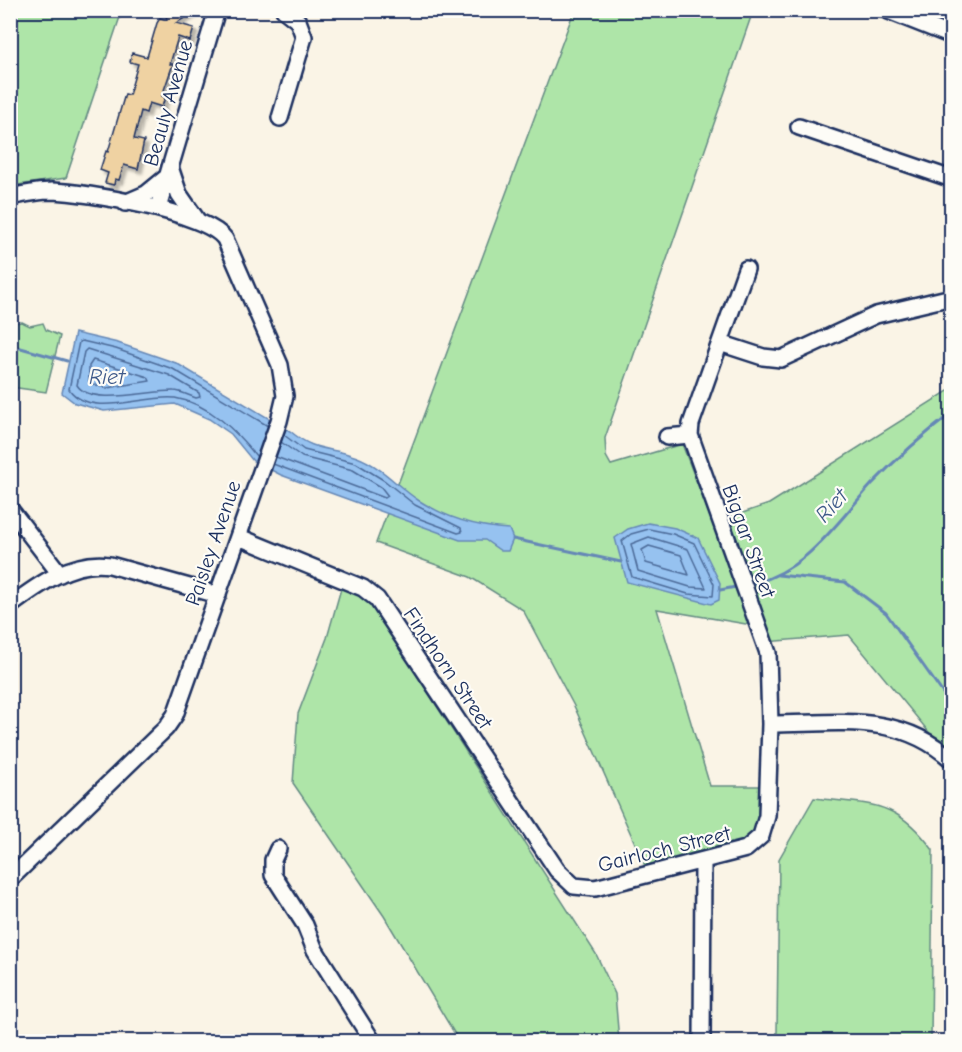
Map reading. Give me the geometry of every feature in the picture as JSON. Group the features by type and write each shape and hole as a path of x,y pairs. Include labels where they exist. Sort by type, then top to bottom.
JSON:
{"street":[{"name":"Beauly Avenue","path":"158,208 217,10"},
{"path":"280,118 304,37 298,21 284,10"},
{"path":"886,10 951,36"},
{"path":"799,127 951,179"},
{"path":"125,203 146,194 169,171 179,194 197,220"},
{"name":"Paisley Avenue","path":"10,197 55,191 158,208 212,227 225,239 280,365 285,396 279,421 175,715 166,728 10,879"},
{"path":"667,437 690,435 746,269"},
{"path":"720,343 763,357 780,359 876,315 951,297"},
{"name":"Biggar Street","path":"690,435 736,572 767,648 770,724 767,816 761,836"},
{"path":"10,510 60,574"},
{"name":"Findhorn Street","path":"239,537 363,588 377,599 557,870 572,885"},
{"path":"10,606 41,584 60,574 89,565 104,564 218,595"},
{"path":"770,724 886,724 926,741 951,760"},
{"name":"Gairloch Street","path":"572,885 594,888 742,852 761,836"},
{"path":"278,849 273,860 273,875 305,925 312,944 373,1041"},
{"path":"702,1041 703,862"},
{"path":"307,901 304,905 317,928 312,944"}],"green space":[{"path":"11,10 122,11 66,178 11,186"},
{"path":"574,11 753,11 605,438 606,456 611,465 682,444 752,625 657,609 710,786 759,786 760,815 754,832 747,839 735,845 645,866 575,708 523,610 470,577 376,543"},
{"path":"22,322 30,326 43,323 46,330 60,336 46,392 11,387 11,323"},
{"path":"951,389 951,759 849,635 765,642 719,521 769,504"},
{"path":"342,585 370,602 596,954 615,994 619,1041 459,1041 384,916 293,783 298,714 327,638"},
{"path":"814,798 867,804 894,813 920,833 933,850 931,1041 774,1041 777,1033 779,859"}],"water":[{"name":"Riet","path":"75,333 118,343 176,363 308,443 366,461 418,500 439,512 473,524 509,529 513,539 508,551 501,551 485,540 460,540 281,475 253,461 231,434 209,419 175,404 104,411 75,403 62,393"},
{"path":"648,523 675,528 698,538 720,583 719,600 711,604 627,582 615,538 628,529"}],"building":[{"path":"165,10 198,10 176,23 194,28 190,41 178,37 170,64 173,64 162,96 165,97 162,107 149,103 146,113 141,111 134,139 144,141 138,169 124,165 119,180 115,179 114,185 105,183 108,173 100,170 106,151 108,152 125,94 129,95 138,64 130,62 132,53 147,57 157,23 160,18 167,20"}],"waterway":[{"name":"Riet","path":"10,345 67,361"},
{"name":"Riet","path":"750,584 770,578 803,558 832,530 891,465 952,413"},
{"name":"Riet","path":"513,539 621,562"},
{"path":"778,575 845,582 886,613 952,706"},
{"name":"Riet","path":"720,590 741,586"}]}
